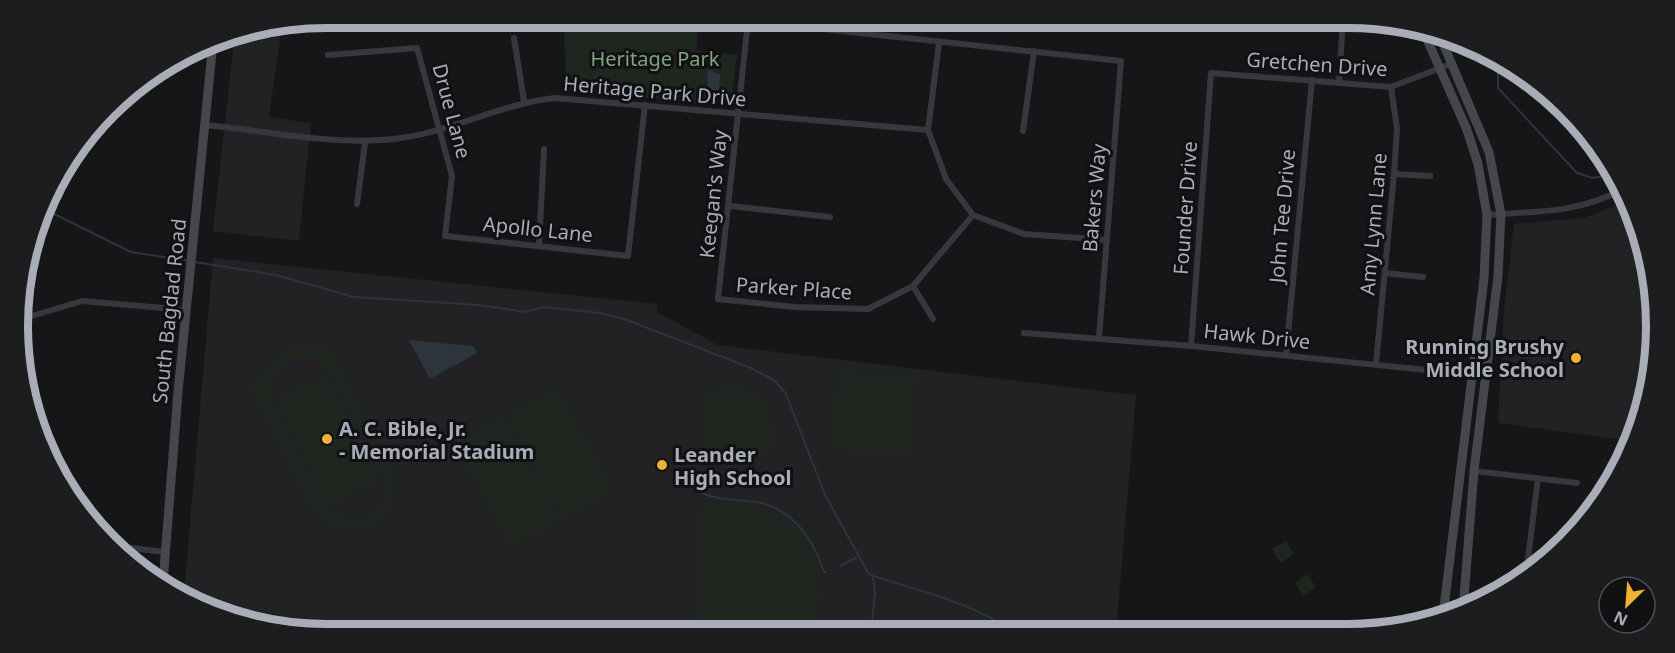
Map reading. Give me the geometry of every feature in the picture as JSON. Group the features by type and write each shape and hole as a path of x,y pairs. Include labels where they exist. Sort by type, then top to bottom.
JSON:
{"main road":[{"path":"1427,39 1467,130 1478,164 1487,215 1484,278 1444,609"},
{"path":"1444,44 1490,152 1501,214 1498,276 1474,471 1464,602"},
{"name":"South Bagdad Road","path":"163,576 212,51"}],"street":[{"name":"Keegan's Way","path":"718,299 730,206 747,28"},
{"name":"Keegan's Way","path":"809,28 939,43"},
{"path":"1339,83 1342,28"},
{"path":"514,38 524,102"},
{"path":"1023,131 1034,51 939,43 928,130 946,179 973,215 1024,234 1107,240"},
{"name":"Drue Lane","path":"328,55 417,48 452,176 445,236"},
{"name":"Bakers Way","path":"1034,51 1121,61 1099,338"},
{"name":"Gretchen Drive","path":"1211,73 1391,87 1453,63"},
{"name":"Founder Drive","path":"1191,346 1211,73"},
{"name":"John Tee Drive","path":"1286,355 1311,80"},
{"name":"Amy Lynn Lane","path":"1376,364 1397,129 1391,87"},
{"name":"Heritage Park Drive","path":"205,125 365,143 404,138 524,102 555,98 928,130"},
{"name":"Apollo Lane","path":"445,236 539,244 628,256 645,105"},
{"path":"357,204 365,143"},
{"path":"539,244 544,149"},
{"path":"1394,174 1430,176"},
{"path":"1487,215 1571,209 1594,203 1615,193"},
{"path":"730,206 830,217"},
{"name":"Parker Place","path":"718,299 794,307 868,309 913,286 973,215"},
{"path":"1385,273 1423,277"},
{"path":"913,286 933,319"},
{"path":"28,317 82,302 187,310"},
{"name":"Hawk Drive","path":"1024,333 1191,346 1485,376"},
{"path":"1474,471 1577,483"},
{"path":"1529,564 1538,478"},
{"path":"126,547 165,552"}],"shaded area":[{"path":"281,32 269,117 311,123 299,241 213,231 234,43"},
{"path":"712,69 714,73 720,74 719,93 708,92 707,71"},
{"name":"Running Brushy Middle School","path":"1620,204 1631,231 1641,268 1646,307 1646,346 1641,385 1624,440 1498,423 1504,310 1514,224 1584,218"},
{"name":"Leander High School","path":"213,258 657,304 657,312 718,345 1136,395 1117,624 307,624 268,619 231,609 184,589"},
{"path":"409,340 473,346 477,353 430,379"}],"green space":[{"name":"Heritage Park","path":"564,28 698,28 696,50 737,55 731,102 724,106 566,89"},
{"name":"A. C. Bible, Jr. - Memorial Stadium","path":"327,344 395,480 390,505 382,516 362,528 351,530 338,528 326,521 318,512 286,457 251,383 259,379 261,382 270,364 284,353 301,348 320,351 319,348","holes":["303,357 318,361 331,371 384,477 384,498 376,511 367,517 347,520 328,511 271,401 272,377 281,366 287,361"]},
{"path":"838,371 916,378 909,457 832,449"},
{"name":"A. C. Bible, Jr. - Memorial Stadium","path":"324,375 378,480 331,503 277,398"},
{"path":"724,388 743,390 765,402 774,427 775,454 713,461 706,456 701,395 707,391"},
{"path":"556,389 612,491 564,517 508,415"},
{"path":"501,417 559,520 513,546 455,443"},
{"path":"742,504 755,507 780,517 801,534 815,557 818,570 819,622 705,624 698,618 699,508"},
{"path":"1286,541 1294,554 1281,563 1272,549"},
{"path":"1307,574 1316,587 1304,596 1295,583"}],"waterway":[{"path":"1498,69 1498,88 1577,173 1593,178 1606,176"},
{"path":"51,212 131,252 190,261"},
{"path":"195,262 276,275 354,297 479,305 526,312 544,307 600,313 627,320 751,368 775,381 786,394 825,495 867,571 873,576 965,606 1000,624"},
{"path":"702,493 722,499 769,505 791,518 808,538 826,572"},
{"path":"840,566 856,558"},
{"path":"872,624 875,593 873,577"}],"place":[{"name":"Running Brushy Middle School","path":"1576,358"},
{"name":"A. C. Bible, Jr. - Memorial Stadium","path":"327,439"},
{"name":"Leander High School","path":"662,465"}]}
